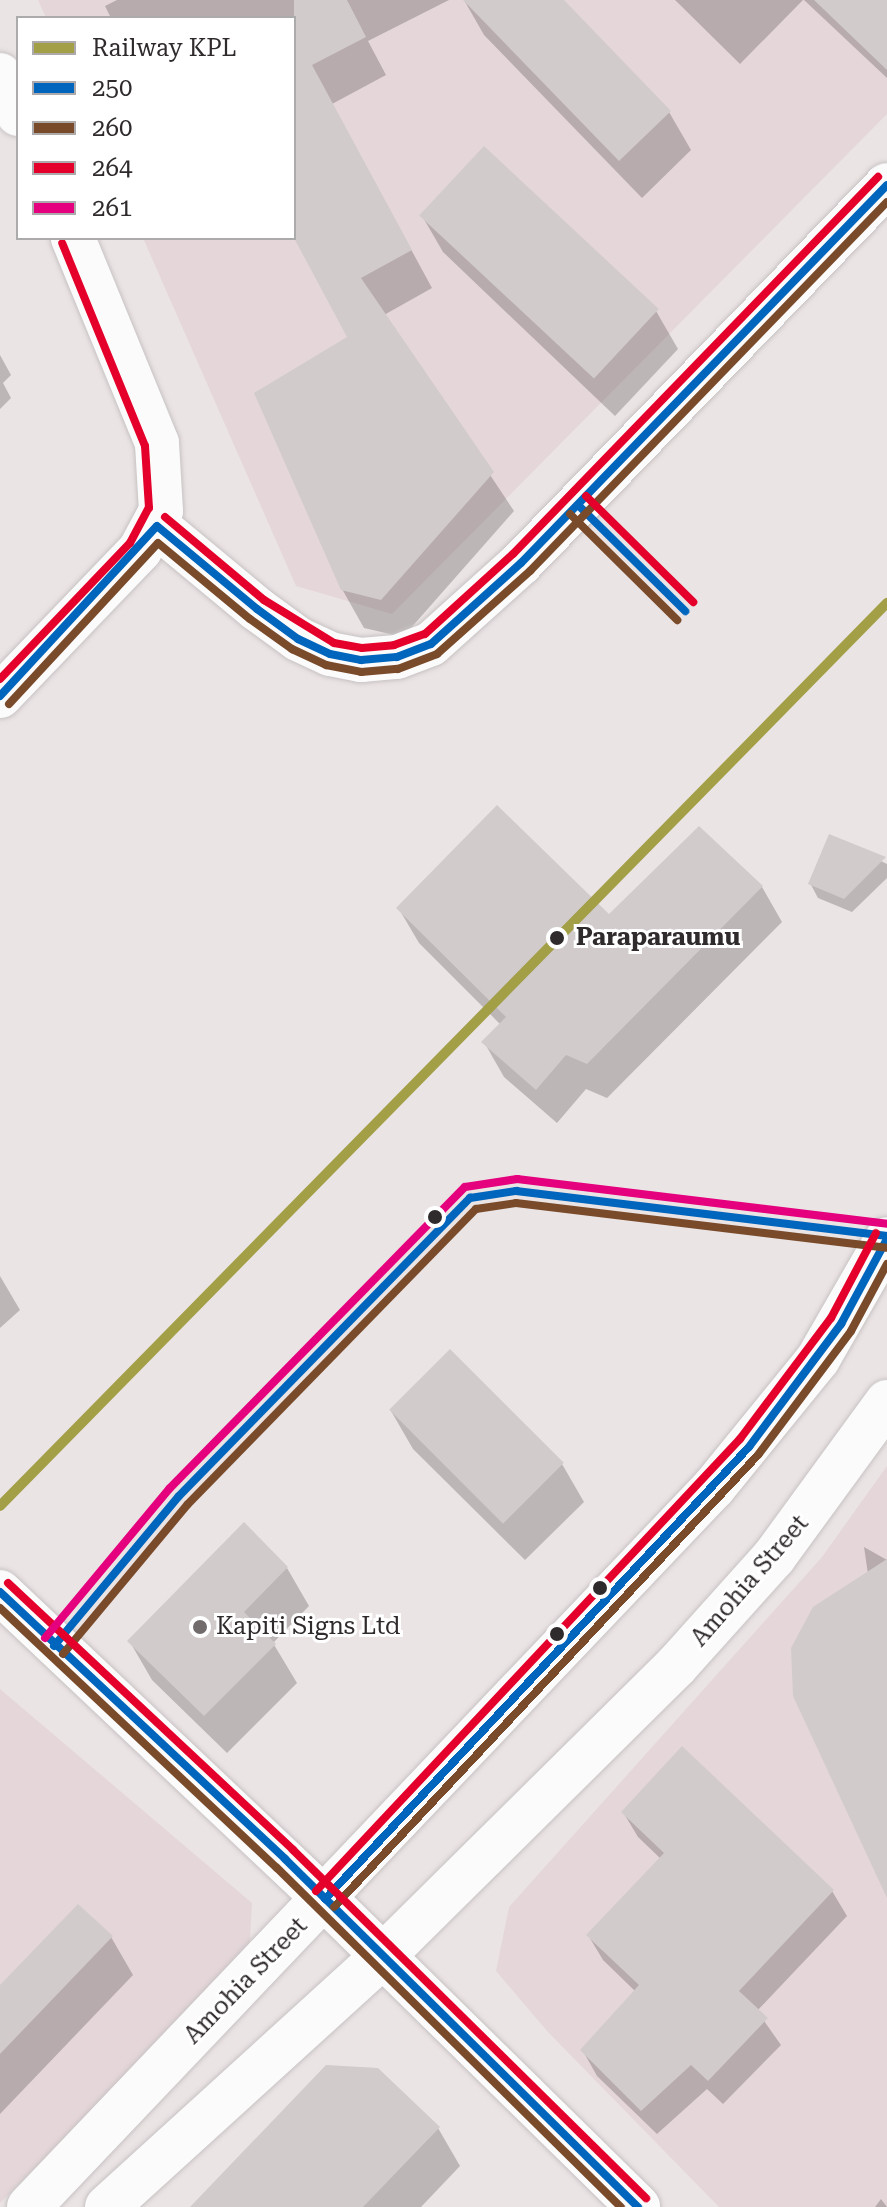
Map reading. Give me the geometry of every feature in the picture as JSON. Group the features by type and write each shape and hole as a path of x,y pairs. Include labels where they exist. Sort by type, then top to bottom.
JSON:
{"main road":[{"path":"0,75 16,110"},
{"path":"157,526 267,617 330,654 361,660 397,657 431,644 521,563 887,185"},
{"path":"0,696 157,526 163,484 157,443 74,240"},
{"name":"Amohia Street","path":"29,2207 325,1899 749,1447 841,1324 887,1239"},
{"name":"Amohia Street","path":"107,2207 382,1957 677,1665 774,1557 887,1402"},
{"path":"0,1592 325,1899 638,2207"}],"shaded area":[{"path":"38,0 887,0 887,114 392,614 296,586 144,240 296,240 296,16 45,16"},
{"path":"887,1466 887,2207 719,2207 547,2031 496,1971 509,1907 822,1557"},
{"path":"0,1689 252,1903 249,1957 0,2203"}],"building":[{"path":"294,0 347,0 366,37 312,65 412,250 361,278 494,472 381,600 341,590 254,393 347,337 295,240"},
{"path":"463,0 564,0 671,111 619,161"},
{"path":"814,0 887,0 887,70"},
{"path":"484,146 659,309 594,378 419,215"},
{"path":"497,805 609,914 699,826 763,886 587,1064 566,1055 536,1090 481,1042 506,1017 396,908"},
{"path":"829,834 886,857 844,899 808,884"},
{"path":"450,1349 564,1463 503,1524 389,1410"},
{"name":"Kapiti Signs Ltd","path":"244,1522 288,1567 244,1612 276,1644 204,1716 127,1641"},
{"path":"887,1559 887,1898 793,1696 791,1648 813,1607"},
{"path":"682,1746 834,1890 739,1991 768,2018 708,2081 691,2065 641,2111 580,2050 639,1985 586,1935 664,1853 621,1812"},
{"path":"78,1904 113,1936 0,2054 0,1985"},
{"path":"326,2065 378,2068 440,2127 363,2207 190,2207"}],"rail line":[{"name":"KPL","path":"0,1506 887,603"}],"transit line":[{"name":"264","path":"165,517 264,600 334,643 362,648 394,645 425,634 513,554 878,177"},
{"name":"250","path":"0,696 157,526 257,609 298,639 330,654 361,660 397,657 431,644 521,563 887,185"},
{"name":"260","path":"9,704 158,543 250,619 292,649 326,665 361,672 398,669 437,654 530,571 887,202"},
{"name":"264","path":"0,679 130,543 149,508 145,446 62,243"},
{"name":"264","path":"586,496 693,602"},
{"name":"250","path":"578,505 685,611"},
{"name":"260","path":"570,514 677,620"},
{"name":"261","path":"45,1638 170,1488 465,1187 517,1179 887,1224"},
{"name":"250","path":"54,1646 179,1496 470,1198 516,1191 887,1236"},
{"name":"260","path":"63,1654 188,1504 476,1209 516,1203 886,1248"},
{"name":"264","path":"316,1891 740,1439 831,1318 876,1233"},
{"name":"250","path":"325,1899 749,1447 841,1324 887,1239"},
{"name":"260","path":"334,1907 758,1455 851,1331 887,1264"},
{"name":"264","path":"8,1583 293,1850 646,2198"},
{"name":"250","path":"0,1592 285,1859 638,2207"},
{"name":"260","path":"0,1608 277,1868 621,2207"}],"place":[{"name":"Paraparaumu","path":"557,938"},
{"name":"Kapiti Signs Ltd","path":"200,1627"}]}
